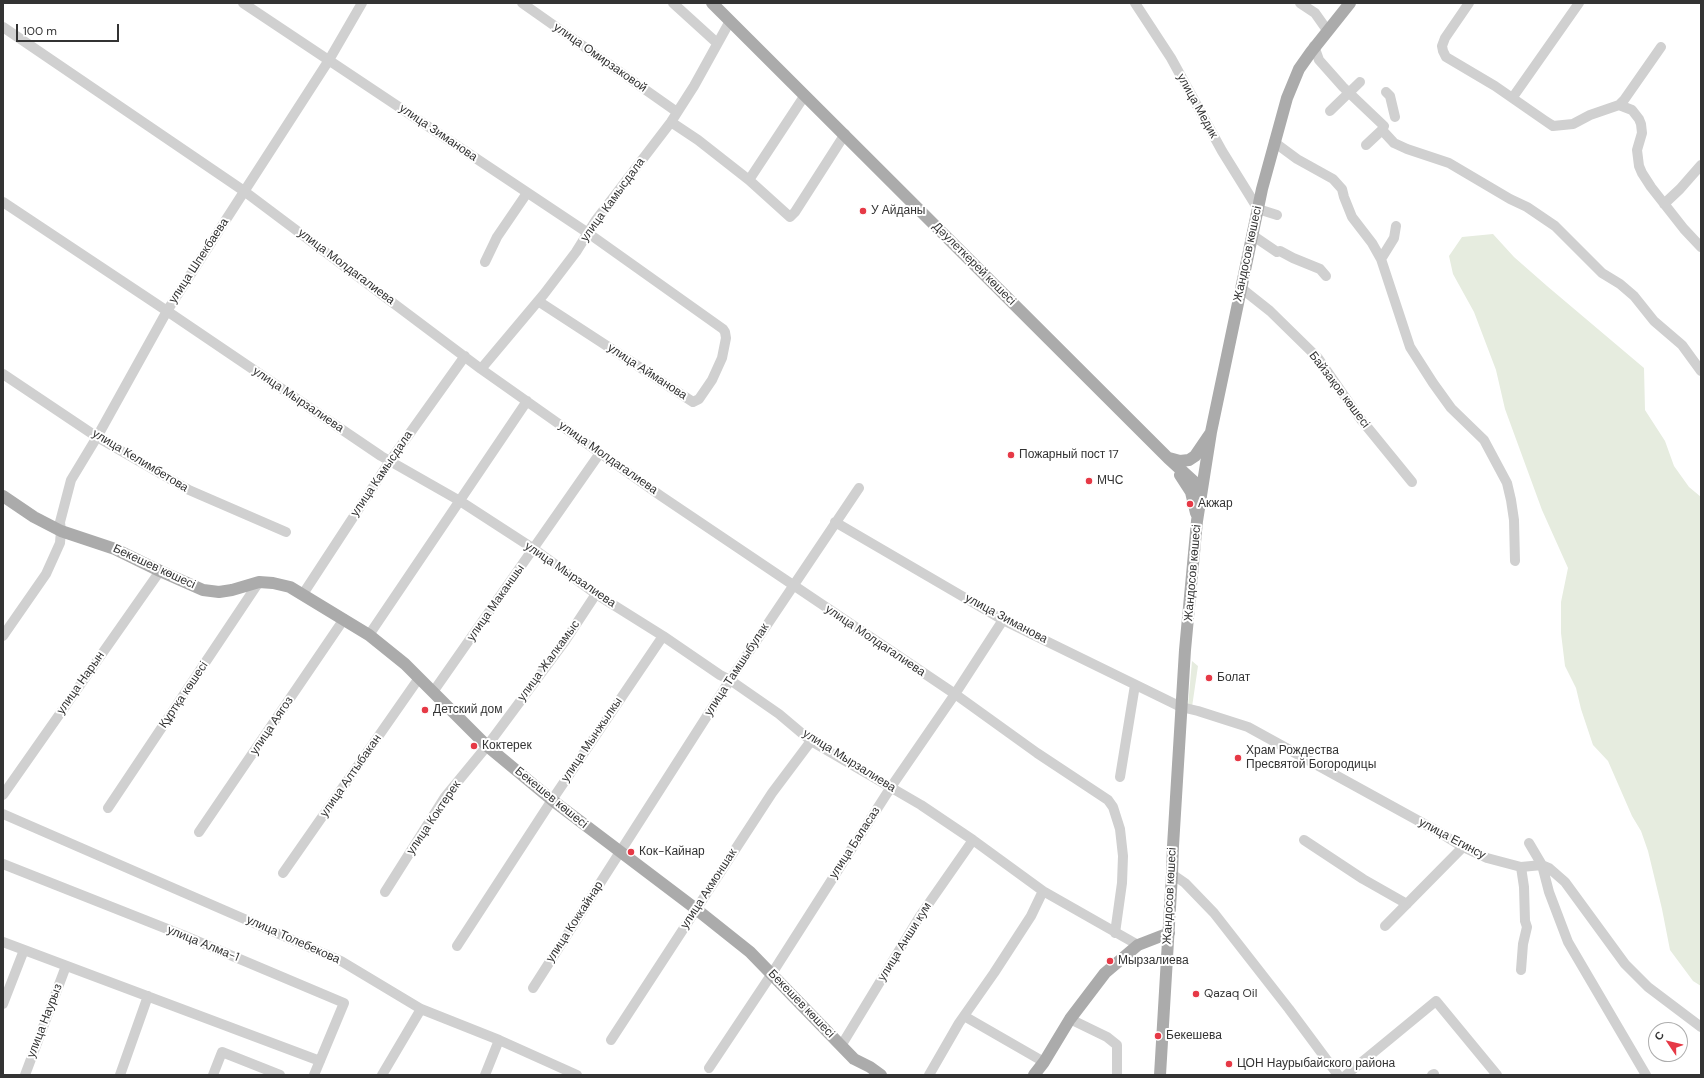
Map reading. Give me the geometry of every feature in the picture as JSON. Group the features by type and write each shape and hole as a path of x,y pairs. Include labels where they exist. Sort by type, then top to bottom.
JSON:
{"main road":[{"name":"Дәулеткерей көшесі","path":"712,3 845,134 1168,458"},
{"name":"Жандосов көшесі","path":"1160,1075 1181,707 1197,521 1212,432 1252,235 1274,142 1287,98 1300,69 1314,46 1350,3"},
{"path":"1168,458 1180,461 1189,460 1195,456 1212,432"},
{"path":"1168,458 1202,489"},
{"path":"1168,458 1191,492 1197,521"},
{"name":"Бекешев көшесі","path":"3,496 34,517 61,531 115,549 203,590 218,592 232,590 259,582 273,583 290,587 369,635 420,678 487,746 619,854 696,909 750,952 854,1059 870,1067 881,1075"},
{"path":"1034,1075 1044,1062 1070,1019 1105,973 1138,945 1168,934"}],"street":[{"name":"улица Зиманова","path":"243,3 527,192 632,264"},
{"name":"улица Шпекбаева","path":"3,636 46,574 60,543 60,522 71,480 97,437 167,311 329,60 362,3"},
{"name":"улица Омирзаковой","path":"522,3 677,112"},
{"path":"672,3 717,43"},
{"name":"улица Медик","path":"1135,3 1176,68 1222,151 1258,209"},
{"path":"1300,3 1315,13 1327,30"},
{"path":"1470,3 1445,38 1442,46 1443,51 1450,60 1513,97 1554,126 1573,124 1590,115 1619,105 1662,48"},
{"path":"1513,97 1579,3"},
{"name":"улица Камысдала","path":"481,369 538,301 576,252 596,220 671,122 694,86 730,21"},
{"name":"улица Молдагалиева","path":"3,27 244,191 481,369 600,453 792,585 955,694 1037,754 1108,800 1113,807 1120,829 1124,856 1115,933"},
{"path":"1314,46 1319,60 1400,147 1449,163 1510,199 1527,206 1555,226 1602,273 1620,284 1634,296 1654,321 1682,345 1701,371"},
{"path":"1330,111 1360,82"},
{"path":"1366,145 1399,114 1390,96 1386,92"},
{"path":"749,180 805,95"},
{"path":"1619,105 1632,110 1639,119 1642,133 1637,150 1639,166 1650,187 1684,229 1701,247"},
{"path":"671,122 698,140 749,180 790,217 795,212 845,134"},
{"path":"1274,142 1284,151 1333,179 1342,189 1352,217 1372,243 1381,259 1410,347 1451,408 1484,440 1506,483 1511,500 1514,520 1515,561"},
{"path":"1664,204 1680,189 1701,165"},
{"path":"485,262 497,237 527,192"},
{"name":"улица Мырзалиева","path":"3,202 167,311 380,456 460,501 534,550 596,594 730,680 779,714 812,741 891,787 973,840 1043,891 1138,945"},
{"path":"1258,209 1277,216"},
{"path":"1381,259 1394,238 1396,226"},
{"path":"1252,235 1277,252 1280,250 1293,258 1320,269 1326,276"},
{"name":"улица Айманова","path":"538,301 694,402 702,395 720,364 725,348 725,332 632,264"},
{"name":"Байзақов көшесі","path":"1241,288 1270,311 1318,358 1359,417 1412,482"},
{"name":"улица Камысдала","path":"303,594 390,461 465,356"},
{"name":"улица Келимбетова","path":"3,374 97,437 189,490 286,532"},
{"path":"369,635 527,401"},
{"name":"улица Маканшы","path":"433,692 534,550 600,453"},
{"name":"улица Тамшыбулак","path":"619,854 792,585 859,488"},
{"name":"улица Зиманова","path":"835,522 1003,620 1181,707"},
{"name":"улица Нарын","path":"3,795 160,571"},
{"name":"Құртқа көшесі","path":"108,808 259,582"},
{"name":"улица Жалкамыс","path":"487,746 564,641 596,594"},
{"name":"улица Аягоз","path":"199,832 344,619"},
{"name":"улица Баласаз","path":"709,1068 772,973 891,787 955,694 1003,620"},
{"name":"улица Мынжылкы","path":"457,946 552,800 663,636"},
{"name":"улица Алтыбакан","path":"283,873 420,678"},
{"path":"1120,777 1135,685"},
{"name":"улица Егинсу","path":"1181,707 1248,727 1437,831 1463,847 1487,858 1521,867 1542,865"},
{"name":"улица Акмоншак","path":"611,1040 772,793 812,741"},
{"name":"улица Коктерек","path":"385,892 445,797 487,746"},
{"name":"улица Толебекова","path":"3,814 341,961 421,1009 499,1040 577,1075"},
{"name":"улица Анши кум","path":"841,1046 920,916 973,840"},
{"path":"1304,840 1363,879 1407,904"},
{"path":"1529,843 1542,865 1549,892 1568,942 1646,1075"},
{"path":"1385,926 1463,847"},
{"name":"улица Коккайнар","path":"533,988 619,854"},
{"name":"улица Алма-1","path":"3,864 185,936 344,1003 314,1075"},
{"path":"1542,865 1549,868 1565,882 1625,964 1648,987 1701,1027"},
{"path":"1521,867 1527,927 1523,944 1521,970"},
{"path":"1172,874 1185,883 1214,913 1289,1009 1338,1075"},
{"path":"929,1075 964,1016 1031,916 1043,891"},
{"path":"3,942 320,1061"},
{"path":"3,1004 24,950"},
{"name":"улица Наурыз","path":"25,1075 66,966"},
{"path":"120,1075 148,996"},
{"path":"1346,1075 1436,1001 1497,1075"},
{"path":"382,1075 421,1009"},
{"path":"964,1016 1044,1062"},
{"path":"1070,1019 1107,1037 1117,1045 1117,1075"},
{"path":"485,1075 499,1040"},
{"path":"213,1075 222,1052 280,1075"}],"shaded area":[{"path":"1493,234 1514,257 1644,368 1645,410 1665,441 1674,466 1689,487 1701,497 1701,986 1693,981 1670,950 1648,851 1641,831 1632,816 1608,761 1593,745 1581,709 1576,688 1565,666 1561,633 1561,602 1568,568 1542,510 1505,409 1496,370 1474,312 1453,274 1449,256 1462,237"},
{"path":"1192,661 1198,666 1192,707 1188,706"}],"place":[{"name":"У Айданы","path":"863,211"},
{"name":"Пожарный пост 17","path":"1011,455"},
{"name":"МЧС","path":"1089,481"},
{"name":"Акжар","path":"1190,504"},
{"name":"Болат","path":"1209,678"},
{"name":"Детский дом","path":"425,710"},
{"name":"Коктерек","path":"474,746"},
{"name":"Храм Рождества Пресвятой Богородицы","path":"1238,758"},
{"name":"Кок-Кайнар","path":"631,852"},
{"name":"Мырзалиева","path":"1110,961"},
{"name":"Qazaq Oil","path":"1196,994"},
{"name":"Бекешева","path":"1158,1036"},
{"name":"ЦОН Наурыбайского района","path":"1229,1064"}]}
